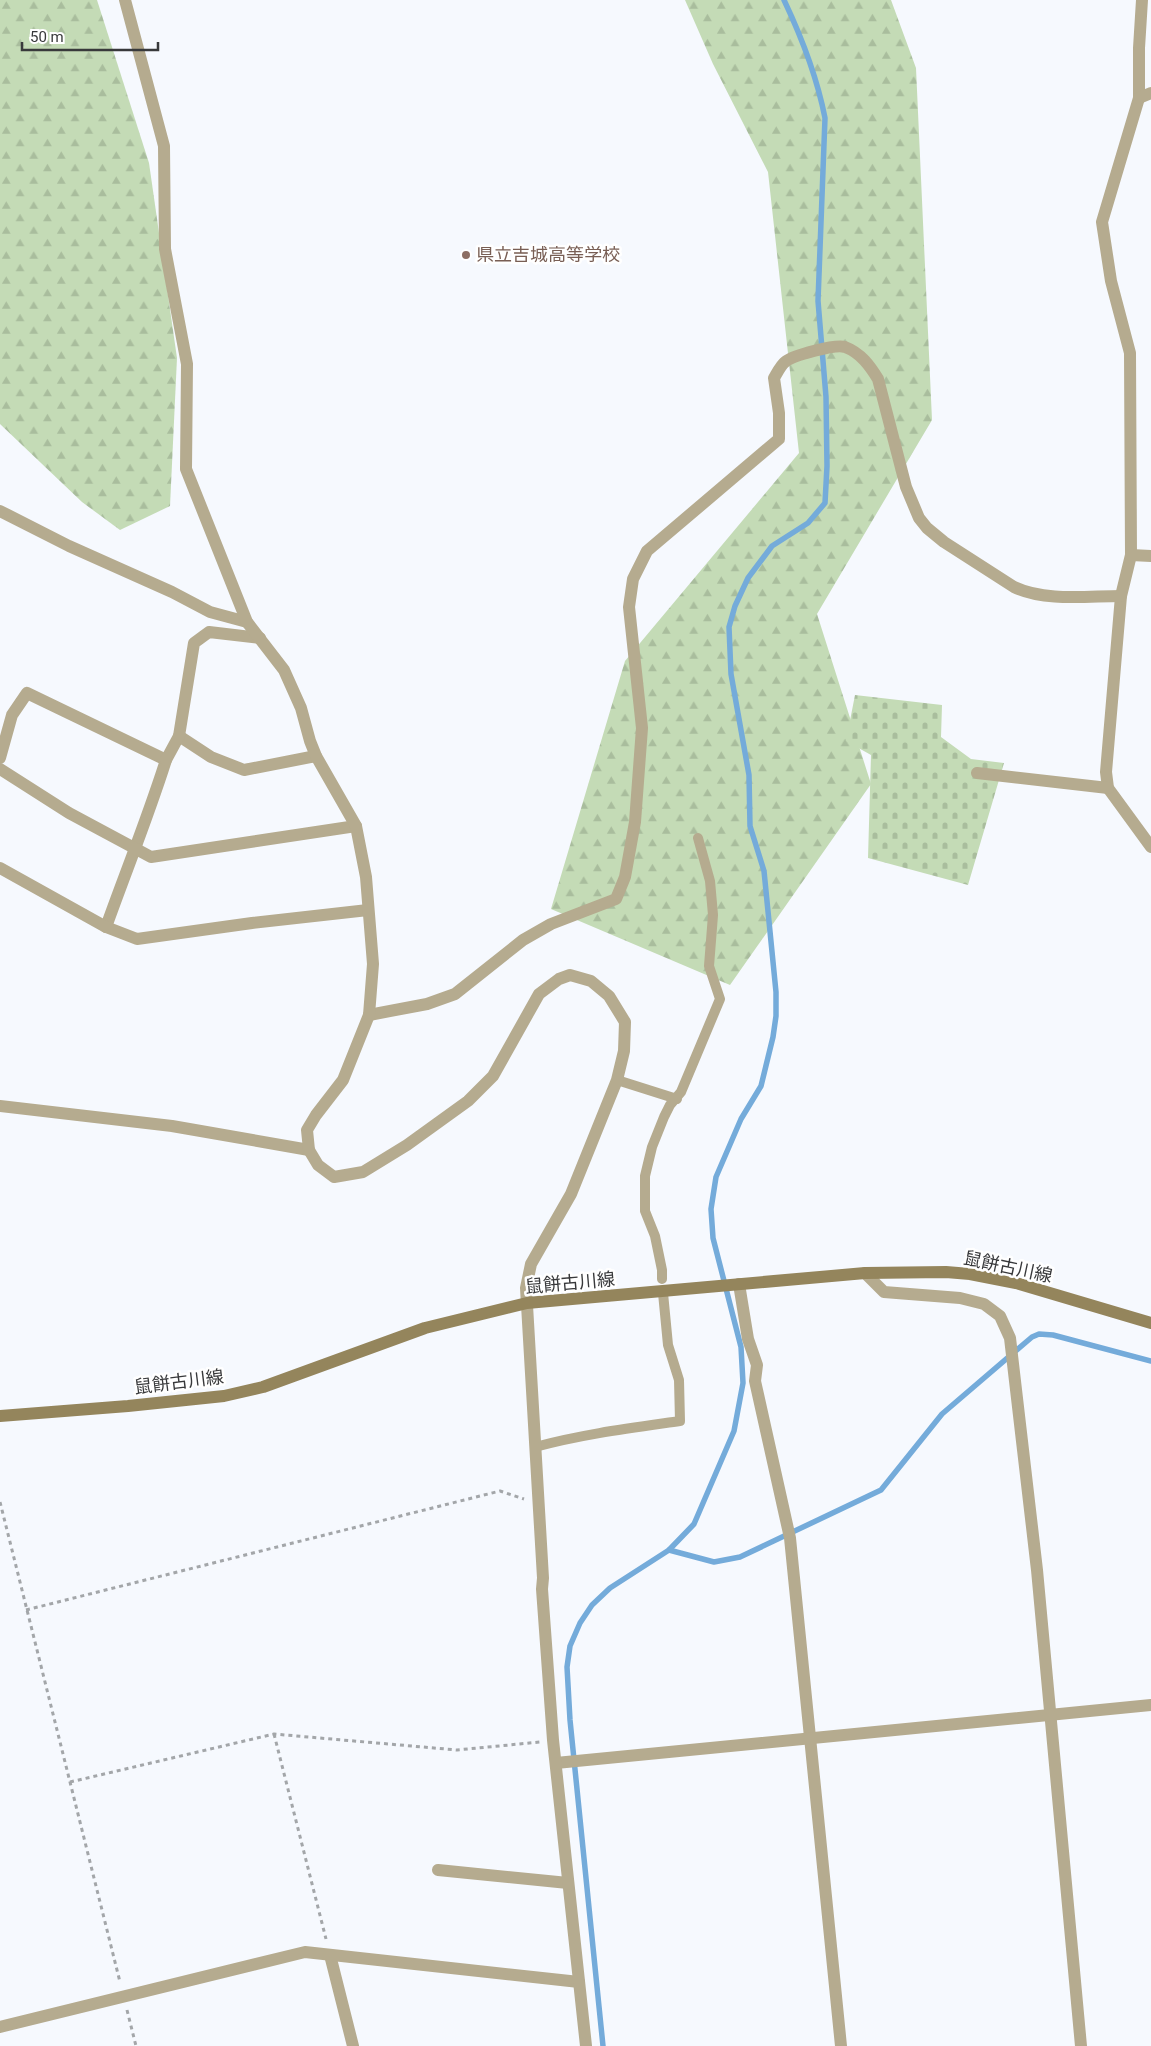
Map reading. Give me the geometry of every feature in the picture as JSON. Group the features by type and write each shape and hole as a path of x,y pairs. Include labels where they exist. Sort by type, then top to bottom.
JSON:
{"main road":[{"name":"鼠餅古川線","path":"0,1416 224,1396 263,1387 425,1328 527,1303 738,1284 865,1274 946,1272 970,1274 1016,1283 1151,1323"}],"street":[{"path":"125,0 164,146 164,249 187,364 186,469 247,622 284,670 301,708 316,756 356,826 366,877 373,964 369,1015 343,1080 316,1115 308,1130 309,1150 318,1165 334,1177 363,1172 407,1145 468,1101 493,1076 539,994 559,979 570,975 591,981 608,996 625,1022 624,1051 617,1080 571,1194 531,1264 526,1288 543,1578 542,1589 553,1740 560,1763 568,1882 586,2046"},
{"path":"1142,0 1139,48 1145,95 1102,222 1111,280 1130,353 1131,555 1121,596 1106,772 1108,788 1151,847"},
{"path":"369,1015 426,1004 455,994 523,940 551,924 616,899 625,877 635,822 642,728 628,607 633,579 647,551 779,439 779,413 774,378 785,362 809,353 844,347 867,362 878,379 906,487 916,512 927,528 944,542 1024,592 1040,596 1121,596"},
{"path":"0,511 70,546 172,592 210,612 247,622"},
{"path":"1131,555 1151,556"},
{"path":"106,928 166,760 180,736 194,643 209,632 260,638"},
{"path":"0,758 12,715 26,693 166,760"},
{"path":"180,736 211,757 244,770 316,756"},
{"path":"0,769 69,813 150,857 356,826"},
{"path":"978,773 1108,788"},
{"path":"0,868 106,928 137,939 252,923 368,910"},
{"path":"0,1106 172,1126 309,1150"},
{"path":"865,1274 884,1292 960,1298 984,1304 1000,1316 1011,1341 1037,1570 1081,2046"},
{"path":"738,1284 748,1338 757,1365 755,1381 789,1532 841,2046"},
{"path":"560,1763 1151,1706"},
{"path":"438,1870 568,1882"},
{"path":"0,2027 304,1952 579,1982"},
{"path":"330,1955 353,2046"}],"lane":[{"path":"662,1279 655,1236 645,1210 645,1176 652,1147 664,1118 670,1104 677,1098 720,1000 709,966 713,915 710,882 698,838"},
{"path":"617,1080 677,1098"},
{"path":"535,1447 594,1433 680,1422 679,1380 668,1345 663,1292"}],"path":[{"path":"26,1610 500,1491 539,1504"},
{"path":"0,1502 136,2046"},
{"path":"70,1782 274,1734 457,1750 553,1740"},
{"path":"274,1734 330,1955"}],"green space":[{"path":"0,0 97,0 149,163 177,358 170,506 120,530 82,502 0,424"},
{"path":"685,0 891,0 916,68 932,420 817,614 871,784 730,985 551,909 625,661 799,453 768,172 713,64"},
{"path":"855,695 942,705 941,737 971,759 1004,763 968,885 868,858 871,755 846,741"}],"waterway":[{"path":"603,2046 570,1720 567,1667 570,1646 580,1623 592,1605 610,1588 669,1550 694,1524 734,1431 743,1383 741,1347 713,1238 711,1209 716,1177 741,1119 761,1086 773,1037 776,1016 776,992 764,871 750,826 749,775 731,674 729,627 735,606 748,578 772,546 808,523 825,503 827,466 826,397 818,301 825,118 808,58 784,0"},
{"path":"669,1550 714,1562 740,1557 881,1490 942,1414 1032,1337 1039,1334 1053,1335 1151,1361"}],"place":[{"name":"県立吉城高等学校","path":"466,255"}]}
